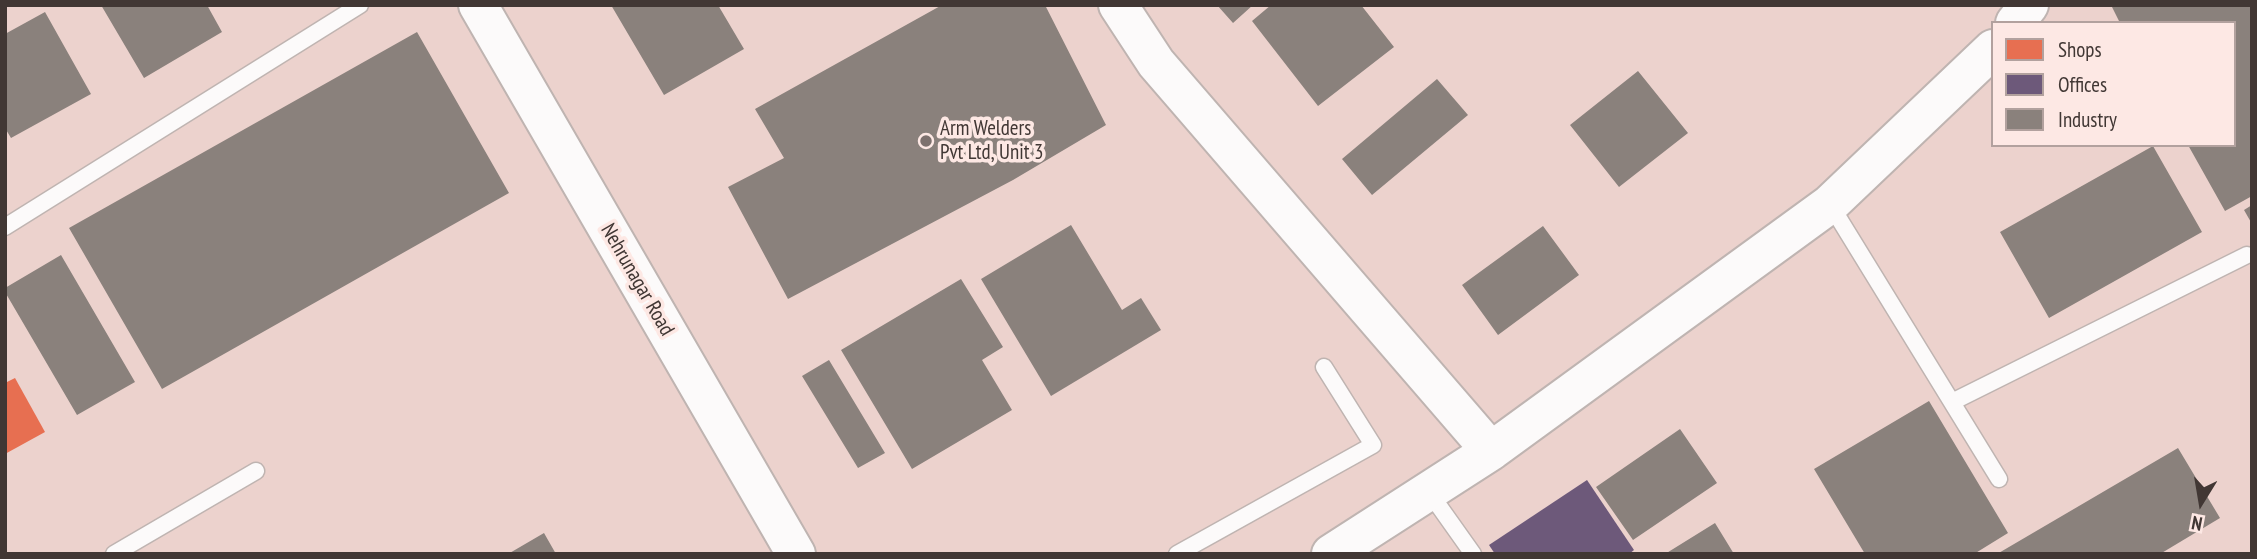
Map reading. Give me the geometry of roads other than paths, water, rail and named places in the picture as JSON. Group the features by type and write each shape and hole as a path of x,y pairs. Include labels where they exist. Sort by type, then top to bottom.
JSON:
{"street":[{"name":"Nehrunagar Road","path":"478,5 796,554"},
{"path":"1118,5 1156,63 1491,452"},
{"path":"2017,21 2029,5"},
{"path":"1331,554 1491,452 1830,204 1991,51"}],"lane":[{"path":"5,227 360,5"},
{"path":"1830,204 1999,479"},
{"path":"1952,402 2247,255"},
{"path":"1177,554 1373,445 1324,367"},
{"path":"114,554 256,471"},
{"path":"1429,492 1473,554"}],"place":[{"name":"Arm Welders Pvt Ltd, Unit 3","path":"926,141"}]}
